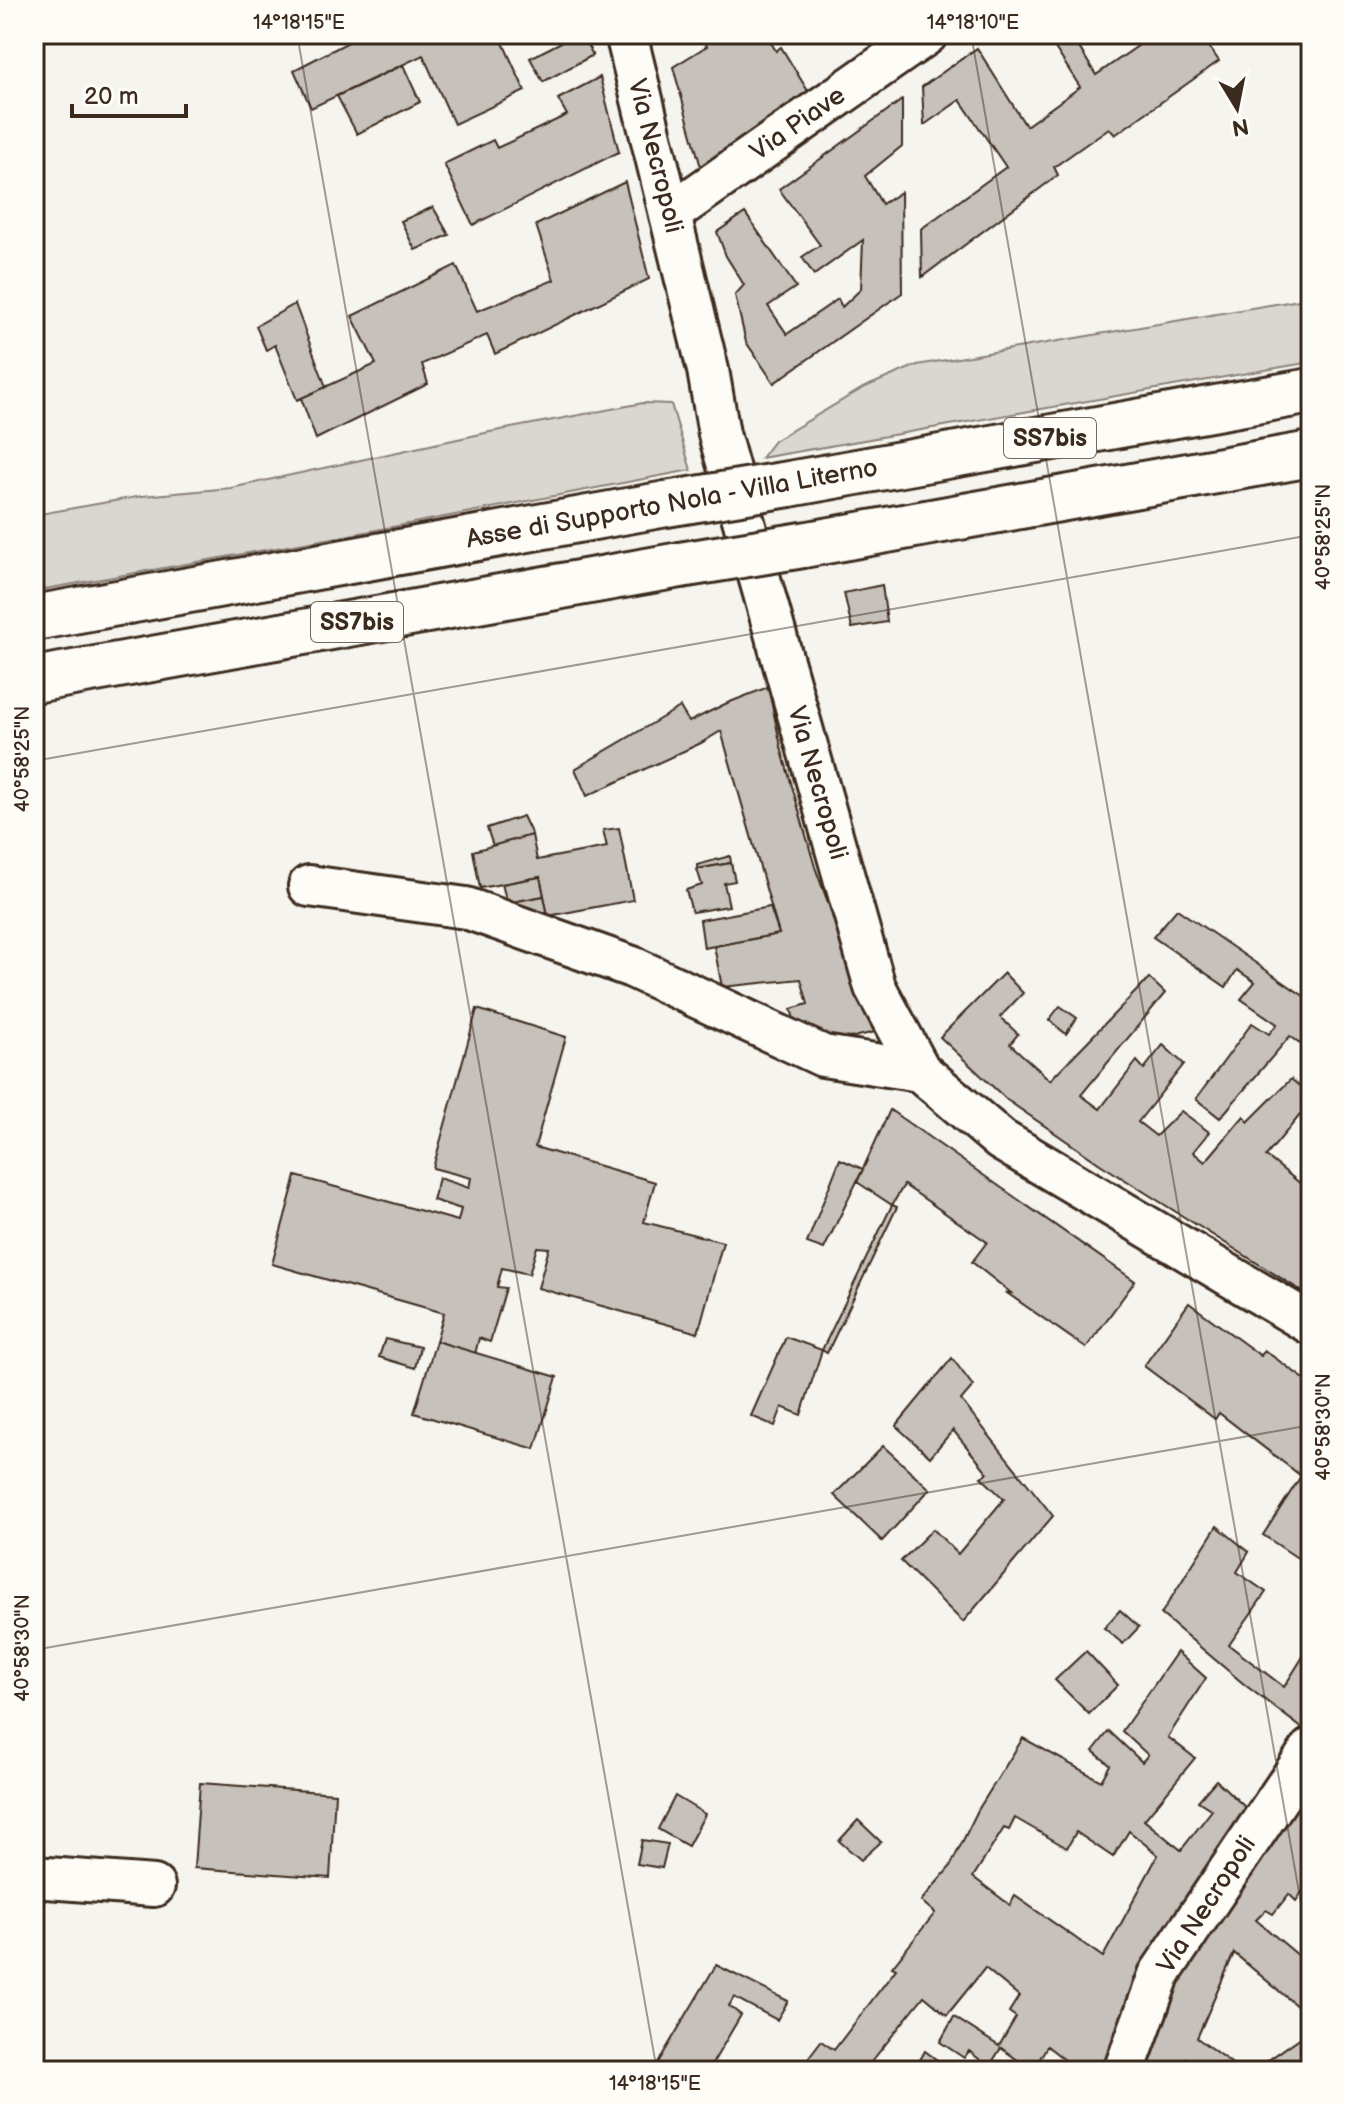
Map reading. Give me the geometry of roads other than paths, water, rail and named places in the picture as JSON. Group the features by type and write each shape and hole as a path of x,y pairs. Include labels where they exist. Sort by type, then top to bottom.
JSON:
{"highway":[{"name":"Asse di Supporto Nola - Villa Literno","path":"34,618 1311,391"},
{"name":"SS7bis","path":"34,680 1311,454"}],"street":[{"name":"Via Necropoli","path":"626,34 708,370 719,434 875,987 920,1071 1001,1140 1311,1324"},
{"name":"Via Piave","path":"670,214 927,34"},
{"path":"309,886 466,908 632,967 823,1056 920,1071"},
{"name":"Via Necropoli","path":"1124,2071 1159,1975 1311,1749"},
{"path":"34,1877 154,1886"}]}
